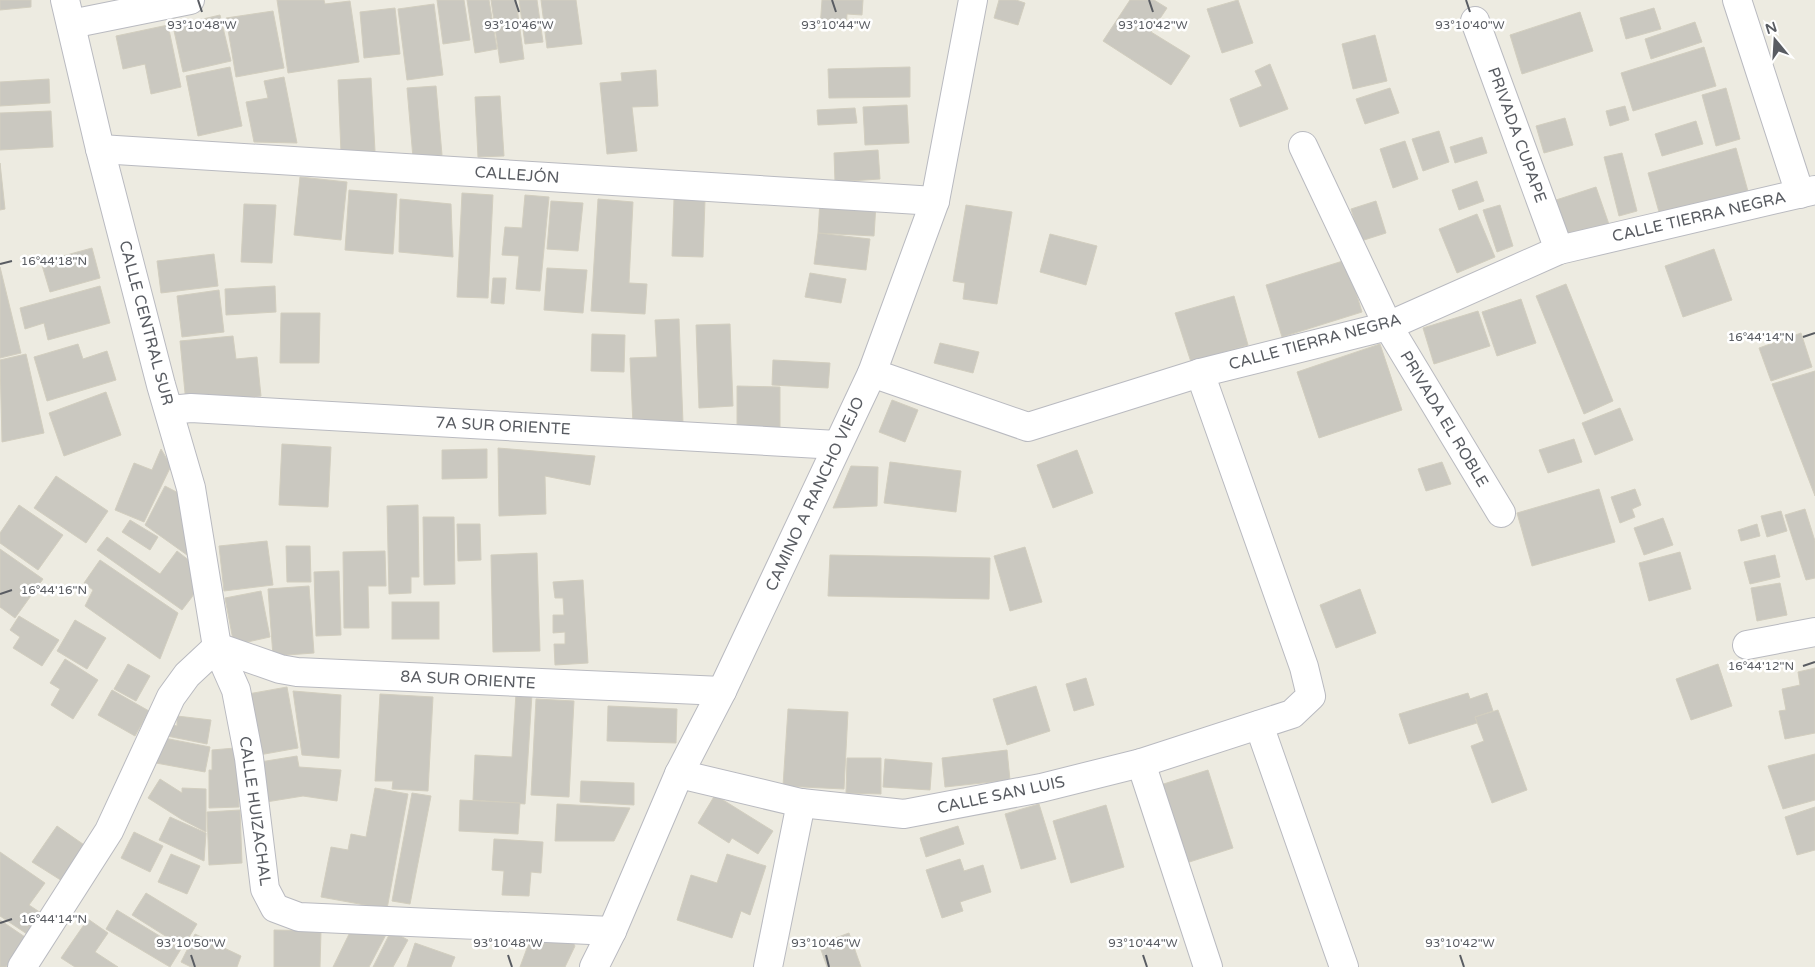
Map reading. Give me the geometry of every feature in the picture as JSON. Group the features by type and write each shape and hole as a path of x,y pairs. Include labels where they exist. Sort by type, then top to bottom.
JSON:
{"street":[{"path":"68,12 190,0"},
{"name":"CAMINO A RANCHO VIEJO","path":"594,967 612,931 679,774 722,691 872,373 935,201 973,0"},
{"path":"1737,0 1808,192"},
{"name":"CALLE CENTRAL SUR","path":"68,12 100,149 161,385 170,410 191,488 217,647"},
{"name":"PRIVADA CUPAPE","path":"1475,21 1559,250"},
{"name":"PRIVADA EL ROBLE","path":"1303,146 1388,326 1501,513"},
{"name":"CALLEJÓN","path":"100,149 935,201"},
{"name":"CALLE TIERRA NEGRA","path":"872,373 1028,427 1200,373 1388,326 1559,250 1808,192"},
{"name":"CALLE SAN LUIS","path":"679,774 801,803 904,814 1041,788 1141,763 1292,714 1311,696 1304,667 1200,373"},
{"name":"7A SUR ORIENTE","path":"170,410 201,408 837,445"},
{"path":"1747,645 1815,632"},
{"path":"22,967 109,831 170,697 187,675 217,647"},
{"name":"8A SUR ORIENTE","path":"217,647 280,670 297,672 722,691"},
{"name":"CALLE HUIZACHAL","path":"217,647 236,690 249,758 265,889 275,908 299,917 612,931"},
{"path":"1259,724 1344,967"},
{"path":"1141,763 1208,967"},
{"path":"768,967 801,803"}],"building":[{"path":"0,0 31,0 31,7 0,10"},
{"path":"277,0 324,0 325,4 350,1 359,62 288,73"},
{"path":"437,0 464,0 470,40 443,44"},
{"path":"467,0 489,0 497,49 475,53"},
{"path":"491,0 516,0 524,59 500,63"},
{"path":"519,0 537,0 543,42 525,44"},
{"path":"541,0 576,0 582,44 547,48"},
{"path":"822,0 863,0 862,15 847,14 846,29 820,28"},
{"path":"999,0 1016,0 1025,3 1018,25 994,18"},
{"path":"1130,0 1154,0 1167,8 1151,32 1190,56 1171,85 1103,41"},
{"path":"1238,0 1253,43 1222,53 1207,9"},
{"path":"434,4 443,75 407,80 398,9"},
{"path":"395,8 400,54 364,58 360,12"},
{"path":"1654,8 1661,29 1626,39 1620,18"},
{"path":"273,11 284,68 236,77 226,18"},
{"path":"1580,12 1593,51 1522,74 1510,35"},
{"path":"220,15 231,61 183,72 173,26"},
{"path":"1695,22 1702,42 1651,59 1645,39"},
{"path":"168,25 181,87 151,94 145,64 123,69 116,36"},
{"path":"1375,35 1387,81 1353,89 1342,44"},
{"path":"1704,47 1716,86 1633,111 1621,73"},
{"path":"1270,64 1288,109 1240,127 1230,99 1262,86 1255,71"},
{"path":"230,67 242,126 198,136 186,76"},
{"path":"910,67 910,97 829,98 828,69"},
{"path":"656,70 658,106 632,107 637,151 607,154 600,83 622,81 621,73"},
{"path":"284,77 297,143 254,142 246,102 268,98 264,81"},
{"path":"371,78 375,151 341,153 338,80"},
{"path":"49,79 50,103 0,106 0,82"},
{"path":"436,86 442,155 413,158 407,88"},
{"path":"1390,88 1399,113 1365,124 1356,99"},
{"path":"1726,88 1740,139 1716,146 1702,95"},
{"path":"500,96 504,156 478,157 475,97"},
{"path":"907,105 909,143 865,145 863,107"},
{"path":"1625,106 1629,120 1610,126 1606,111"},
{"path":"855,108 857,123 818,125 817,110"},
{"path":"51,111 53,147 0,150 0,113"},
{"path":"1565,118 1573,145 1544,153 1536,126"},
{"path":"1696,121 1703,144 1662,156 1655,134"},
{"path":"1439,131 1449,162 1423,171 1412,139"},
{"path":"1482,137 1487,153 1455,163 1450,147"},
{"path":"1405,141 1418,179 1393,188 1380,149"},
{"path":"1736,148 1749,195 1661,219 1648,173"},
{"path":"878,150 880,179 835,182 834,153"},
{"path":"1622,153 1637,211 1619,216 1604,157"},
{"path":"0,163 5,209 0,210"},
{"path":"300,177 347,182 341,240 294,235"},
{"path":"1477,181 1484,201 1459,210 1452,190"},
{"path":"1596,187 1612,233 1571,246 1556,200"},
{"path":"349,190 397,194 393,254 345,250"},
{"path":"462,193 493,195 488,298 457,297"},
{"path":"525,195 549,197 540,291 516,289 519,256 502,255 505,227 522,228"},
{"path":"400,199 451,204 453,257 399,252"},
{"path":"598,199 633,202 629,283 647,284 645,314 591,311"},
{"path":"674,199 705,200 703,257 672,256"},
{"path":"551,201 583,203 578,251 547,249"},
{"path":"820,201 876,204 874,236 818,233"},
{"path":"1376,201 1386,233 1361,241 1351,209"},
{"path":"244,204 276,205 272,263 241,262"},
{"path":"966,205 1012,212 997,304 963,299 965,283 953,281"},
{"path":"1500,205 1513,246 1497,252 1483,210"},
{"path":"1477,214 1495,257 1457,273 1439,229"},
{"path":"818,233 870,239 866,270 814,264"},
{"path":"1050,234 1097,246 1086,285 1040,272"},
{"path":"92,248 100,278 50,292 41,262"},
{"path":"1714,249 1732,300 1683,317 1665,266"},
{"path":"214,254 218,286 161,293 157,261"},
{"path":"1346,260 1362,312 1282,337 1266,285"},
{"path":"0,267 21,353 0,358"},
{"path":"547,268 587,270 583,313 544,310"},
{"path":"810,273 846,279 841,303 805,297"},
{"path":"493,278 506,278 504,304 491,303"},
{"path":"1566,284 1613,401 1584,414 1536,296"},
{"path":"100,286 110,323 48,340 44,323 25,329 20,308"},
{"path":"275,286 276,312 226,315 225,289"},
{"path":"219,290 224,332 182,337 177,296"},
{"path":"1234,296 1248,345 1191,362 1175,313"},
{"path":"1521,299 1536,343 1497,356 1482,312"},
{"path":"1478,311 1490,346 1434,364 1423,328"},
{"path":"281,313 320,313 319,363 280,363"},
{"path":"679,319 683,423 633,425 630,358 657,357 655,320"},
{"path":"730,324 733,406 699,408 696,325"},
{"path":"1801,333 1812,367 1771,381 1759,348"},
{"path":"592,334 625,335 624,372 591,371"},
{"path":"233,336 236,359 257,357 261,396 186,403 180,341"},
{"path":"940,343 979,352 973,373 934,363"},
{"path":"78,344 83,359 107,351 116,380 47,401 34,357"},
{"path":"1380,344 1402,410 1319,438 1297,372"},
{"path":"26,354 44,433 2,442 0,360"},
{"path":"773,360 830,363 828,388 772,385"},
{"path":"1815,371 1815,496 1772,384"},
{"path":"737,386 780,387 780,428 737,427"},
{"path":"106,392 121,435 64,456 49,413"},
{"path":"892,400 918,410 905,442 879,432"},
{"path":"1620,408 1633,440 1595,455 1582,423"},
{"path":"1574,439 1582,462 1548,473 1539,450"},
{"path":"282,444 331,447 328,507 279,505"},
{"path":"498,448 595,456 590,485 545,476 546,514 499,516"},
{"path":"161,449 171,466 144,522 115,510 134,463 152,470"},
{"path":"487,449 487,478 442,479 442,450"},
{"path":"1077,450 1093,493 1053,508 1037,465"},
{"path":"890,462 961,471 956,512 884,503"},
{"path":"1442,462 1451,484 1426,491 1418,469"},
{"path":"851,466 878,467 877,506 833,508"},
{"path":"56,476 108,511 86,543 34,508"},
{"path":"165,486 190,499 201,565 145,525"},
{"path":"1599,489 1615,542 1532,566 1517,513"},
{"path":"1635,489 1641,505 1632,509 1635,517 1620,523 1611,497"},
{"path":"19,505 63,535 38,570 0,543 0,533"},
{"path":"418,505 419,577 411,577 411,593 389,594 387,506"},
{"path":"1805,509 1815,541 1815,578 1806,580 1785,515"},
{"path":"1781,511 1787,531 1767,537 1761,516"},
{"path":"423,517 454,517 455,584 424,585"},
{"path":"1663,518 1673,545 1644,555 1634,528"},
{"path":"130,520 158,537 150,550 122,532"},
{"path":"457,524 480,524 481,560 458,561"},
{"path":"1757,524 1760,536 1741,541 1738,530"},
{"path":"107,537 160,574 177,551 204,572 192,597 182,610 97,550"},
{"path":"267,541 273,585 224,591 219,546"},
{"path":"286,546 310,546 311,582 287,582"},
{"path":"1025,547 1042,602 1010,611 994,556"},
{"path":"0,549 43,579 15,618 0,607"},
{"path":"385,551 386,586 368,586 369,628 344,628 343,552"},
{"path":"1680,552 1691,589 1649,601 1639,563"},
{"path":"537,553 540,651 493,652 491,555"},
{"path":"830,555 990,558 989,599 828,596"},
{"path":"1775,555 1780,577 1750,584 1744,562"},
{"path":"100,560 178,613 160,659 85,606 93,590 84,583"},
{"path":"339,571 341,635 316,636 314,572"},
{"path":"583,580 588,663 555,665 554,644 565,644 565,632 553,633 553,615 564,615 563,598 555,598 553,582"},
{"path":"1780,583 1787,615 1757,621 1751,588"},
{"path":"309,586 314,653 273,656 268,589"},
{"path":"1360,589 1376,633 1336,648 1320,605"},
{"path":"261,591 270,637 234,645 225,598"},
{"path":"392,602 439,602 439,639 392,639"},
{"path":"19,616 59,640 42,666 13,648 20,637 10,630"},
{"path":"75,620 106,638 87,669 57,651"},
{"path":"65,659 98,680 73,719 51,705 60,689 50,683"},
{"path":"128,664 150,676 136,701 114,689"},
{"path":"1718,664 1732,706 1691,720 1676,679"},
{"path":"1815,668 1815,733 1785,739 1779,711 1786,710 1782,689 1800,685 1798,672"},
{"path":"1086,678 1094,705 1074,711 1066,684"},
{"path":"1036,686 1050,731 1007,745 993,699"},
{"path":"287,687 298,748 259,755 248,694"},
{"path":"112,690 149,711 135,736 98,715"},
{"path":"293,691 341,695 339,758 302,755"},
{"path":"516,693 532,694 525,804 473,800 475,755 512,757"},
{"path":"1468,693 1470,699 1487,693 1493,711 1475,717 1477,723 1409,744 1399,714"},
{"path":"380,694 433,697 428,791 392,789 393,781 375,781"},
{"path":"536,699 574,701 569,797 531,795"},
{"path":"608,706 677,709 676,743 607,741"},
{"path":"788,709 848,712 844,789 783,786"},
{"path":"1498,710 1527,790 1492,803 1471,746 1484,741 1475,717"},
{"path":"177,716 211,720 207,744 167,736 169,724 177,726"},
{"path":"164,738 210,747 205,772 156,763"},
{"path":"235,748 238,770 239,807 209,808 209,770 212,770 212,750"},
{"path":"1007,750 1010,780 945,787 942,758"},
{"path":"1815,754 1815,800 1783,809 1768,766"},
{"path":"297,756 299,767 341,770 337,801 303,796 266,802 260,762"},
{"path":"847,758 881,758 881,794 846,793"},
{"path":"885,759 932,763 930,790 883,787"},
{"path":"1208,770 1233,848 1180,865 1154,787"},
{"path":"160,779 182,793 182,788 206,789 206,832 148,798"},
{"path":"581,781 634,783 634,805 580,802"},
{"path":"375,788 408,794 387,909 321,897 331,847 348,850 351,834 366,837"},
{"path":"412,793 431,796 410,904 392,901"},
{"path":"715,795 773,831 758,854 732,838 729,843 698,823"},
{"path":"460,800 520,803 518,834 459,831"},
{"path":"557,804 630,808 614,841 555,841"},
{"path":"1039,804 1056,859 1021,869 1005,814"},
{"path":"1106,805 1124,867 1071,883 1053,821"},
{"path":"1815,807 1815,850 1797,855 1785,817"},
{"path":"240,810 242,863 209,865 207,812"},
{"path":"170,817 206,833 204,861 159,840"},
{"path":"57,826 90,849 67,884 32,862"},
{"path":"958,826 964,844 926,857 920,838"},
{"path":"134,832 163,846 150,872 121,858"},
{"path":"494,839 543,842 541,873 531,872 529,896 502,895 504,871 492,870"},
{"path":"0,852 45,883 29,905 44,915 30,936 0,916"},
{"path":"171,854 200,866 187,894 158,882"},
{"path":"727,854 766,866 750,915 741,911 732,938 677,920 691,875 717,883"},
{"path":"960,859 964,871 983,865 991,892 960,902 963,911 942,918 926,870"},
{"path":"146,893 197,924 183,947 132,915"},
{"path":"117,910 181,949 170,967 106,929"},
{"path":"88,919 108,933 95,952 118,967 75,967 61,958"},
{"path":"0,920 25,937 6,967 0,967"},
{"path":"390,927 369,967 333,967 352,928"},
{"path":"274,930 321,931 320,967 274,967"},
{"path":"391,931 408,940 393,967 373,967"},
{"path":"849,933 861,967 827,967 819,944"},
{"path":"195,934 241,956 237,967 191,967 181,962"},
{"path":"530,940 572,941 575,946 565,967 520,967"},
{"path":"415,943 455,957 451,967 407,967"}]}
